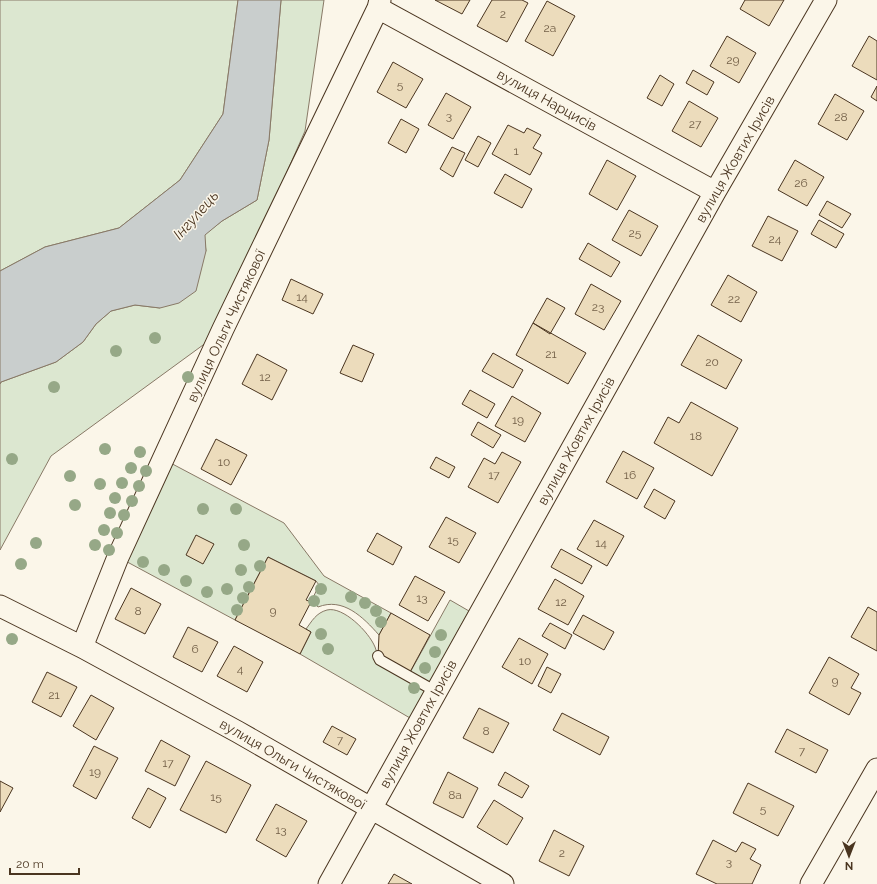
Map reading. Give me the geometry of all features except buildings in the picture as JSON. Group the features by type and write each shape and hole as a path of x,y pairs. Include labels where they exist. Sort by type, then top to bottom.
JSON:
{"street":[{"name":"вулиця Жовтих Ірисів","path":"329,884 372,809 435,691 715,192 826,0"},
{"name":"вулиця Нарцисів","path":"379,4 715,192"},
{"name":"вулиця Ольги Чистякової","path":"82,647 118,557 227,322 379,4"},
{"name":"вулиця Ольги Чистякової","path":"0,606 82,647 238,732 503,884"},
{"path":"811,884 877,769"}],"lane":[{"path":"378,656 380,660 435,691"}],"green space":[{"path":"0,0 238,0 223,114 180,180 119,228 45,247 0,271"},
{"path":"281,0 324,0 305,131 214,337 51,456 0,550 1,382 56,362 83,342 96,324 111,311 135,305 160,308 206,251 204,235 222,221 257,200 269,140"},
{"path":"163,459 284,523 324,576 391,613 379,635 352,610 336,605 318,607 314,602 311,602 319,585 316,581 268,557 235,620 118,557"},
{"path":"450,600 469,611 410,718 300,654 311,632 306,629 312,620 323,611 333,610 348,616 367,634 376,649 378,662 407,678"}],"water":[{"name":"Інгулець","path":"238,0 281,0 269,140 257,200 222,221 205,235 206,251 196,291 179,303 160,308 135,305 111,311 96,324 83,342 56,362 1,382 0,384 0,271 45,247 119,228 180,180 223,114"}]}
